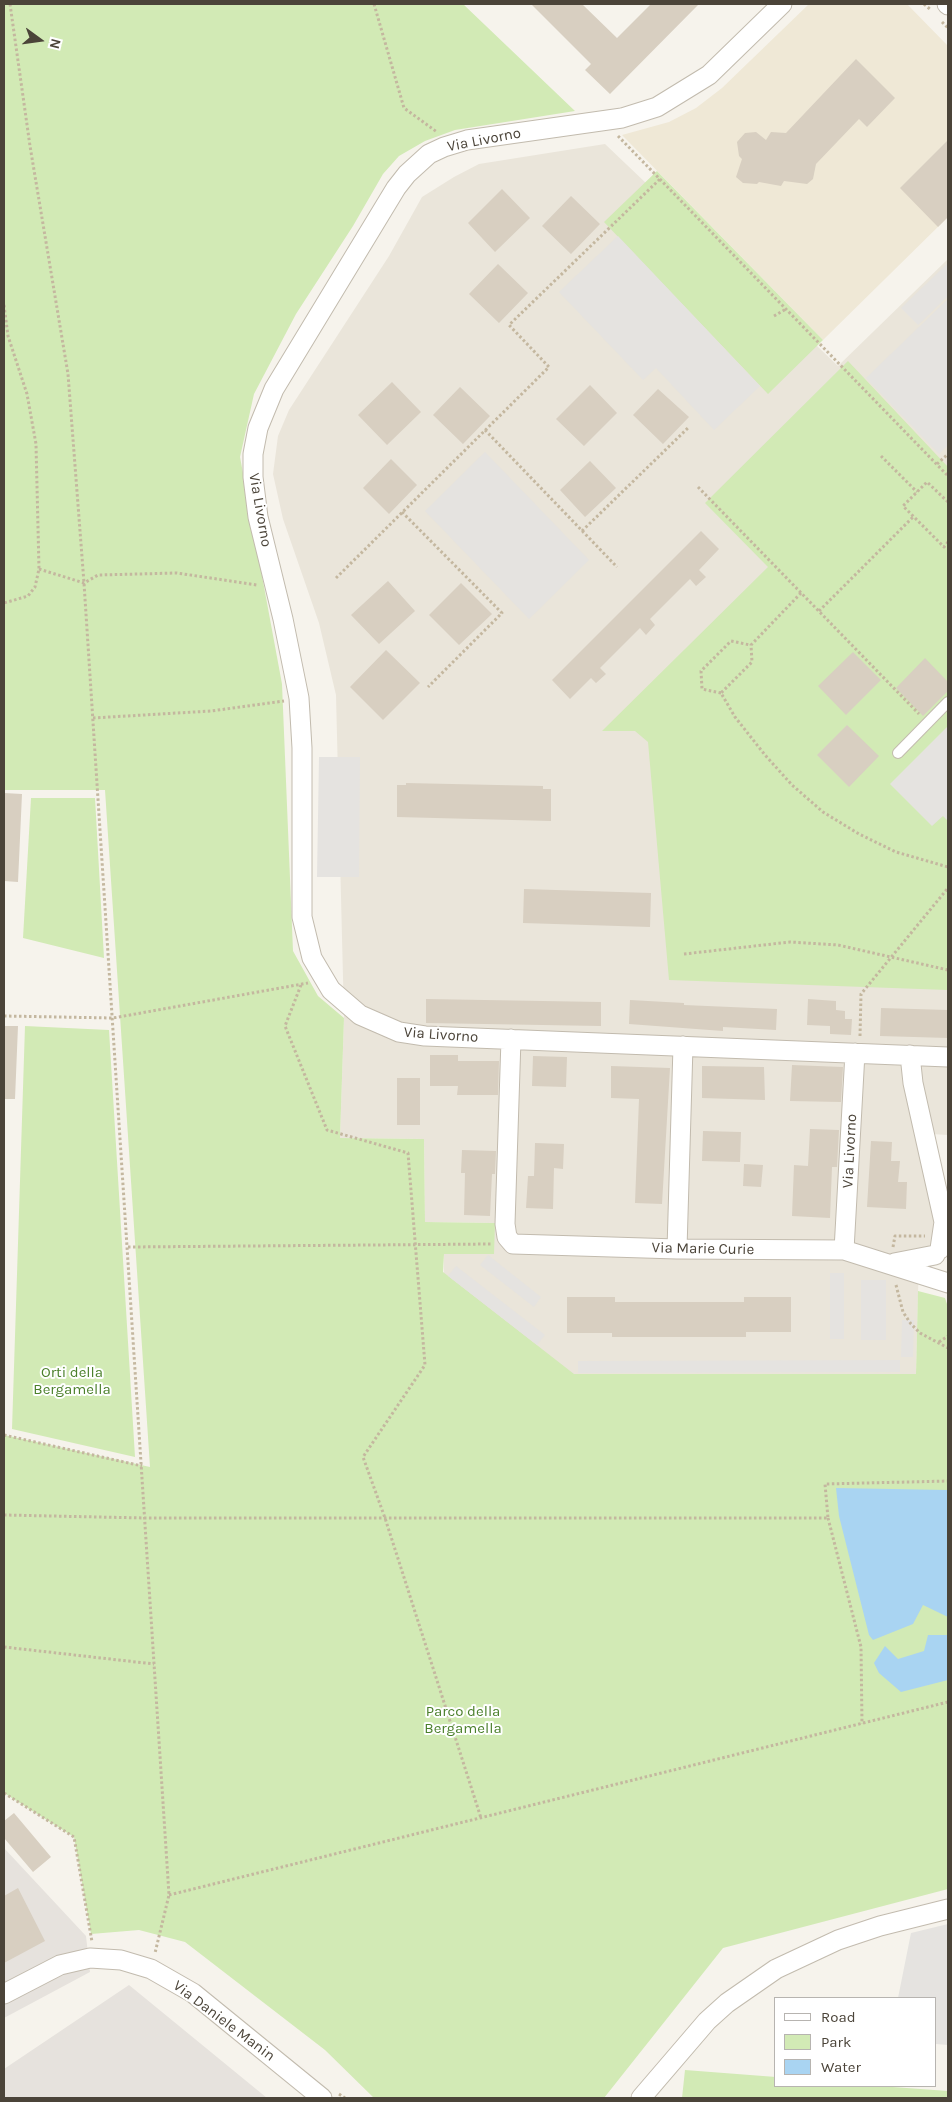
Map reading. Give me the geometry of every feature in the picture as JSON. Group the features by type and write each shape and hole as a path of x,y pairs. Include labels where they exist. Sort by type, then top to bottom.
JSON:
{"street":[{"name":"Via Livorno","path":"782,4 714,70 687,90 642,113 604,121 477,138 444,146 418,163 396,188 281,376 262,416 253,454 254,491 299,698 302,748 300,903 307,945 324,980 338,999 349,1008 389,1029 425,1036 948,1057"},
{"path":"511,1039 505,1224 507,1236 513,1244"},
{"path":"676,1249 683,1046"},
{"name":"Via Livorno","path":"844,1250 848,1053"},
{"path":"910,1055 912,1083 946,1226 941,1250 933,1267 938,1278 946,1283"},
{"name":"Via Marie Curie","path":"513,1244 676,1249 844,1250 891,1263 946,1283"},
{"name":"Via Marie Curie","path":"891,1263 911,1261 941,1250"},
{"path":"641,2098 707,2021 727,2003 776,1969 838,1940 880,1926 948,1910"},
{"name":"Via Daniele Manin","path":"4,1994 60,1965 94,1958 121,1960 151,1969 193,1993 322,2098"}],"lane":[{"path":"898,753 948,702"}],"path":[{"path":"10,4 30,146 68,374 84,583 169,1895 151,1969"},
{"path":"374,4 404,108 436,131 444,146"},
{"path":"604,121 948,476"},
{"path":"336,578 549,367 509,325 660,179"},
{"path":"4,305 8,336 27,394 36,444 39,569 35,587 28,596 4,603"},
{"path":"774,316 786,309"},
{"path":"582,531 689,427"},
{"path":"485,430 617,567"},
{"path":"937,464 948,454"},
{"path":"881,456 917,492"},
{"path":"948,502 927,482 903,506 944,547 948,542"},
{"path":"698,487 927,723"},
{"path":"402,512 502,614 428,687"},
{"path":"819,611 914,516"},
{"path":"39,569 84,583 98,575 177,573 256,585 275,584"},
{"path":"721,693 752,662 751,645 801,593"},
{"path":"751,645 731,641 701,671 702,689 721,693 735,717 765,755 792,785 824,812 859,834 896,852 948,867"},
{"path":"93,718 211,711 299,698"},
{"path":"848,1053 842,1036 860,1037 861,994 948,888"},
{"path":"684,954 790,942 838,945 948,970"},
{"path":"4,1016 113,1018 324,980"},
{"path":"301,985 285,1026 327,1130 408,1153 425,1365 363,1457 385,1518 481,1818"},
{"path":"128,1247 513,1244"},
{"path":"939,1342 948,1336"},
{"path":"4,1435 142,1466"},
{"path":"862,1724 861,1646 828,1518 825,1484 948,1481"},
{"path":"4,1515 145,1518 828,1518"},
{"path":"4,1647 154,1664"},
{"path":"169,1895 948,1702"},
{"path":"4,1793 74,1837 85,1892 94,1958"}],"shaded area":[{"path":"809,4 907,4 948,46 948,217 823,340 622,135 669,122 696,108 722,88"},
{"path":"605,144 838,366 948,259 948,1135 931,1134 948,1220 948,1256 919,1256 916,1374 443,1375 444,1254 495,1223 425,1222 424,1139 340,1138 344,1018 336,695 319,623 283,519 273,474 278,436 289,410 389,256 422,197 479,164"},
{"path":"618,236 760,386 714,430 656,368 643,380 559,292"},
{"path":"948,263 948,296 918,325 901,308"},
{"path":"948,299 948,445 939,454 866,378"},
{"path":"485,452 589,560 529,619 425,511"},
{"path":"948,726 948,821 943,816 932,826 890,784"},
{"path":"319,757 360,757 359,877 317,877"},
{"path":"488,1255 541,1297 534,1307 480,1265"},
{"path":"456,1266 545,1335 537,1345 448,1276"},
{"path":"830,1273 844,1273 844,1339 830,1339"},
{"path":"861,1280 886,1280 886,1340 861,1340"},
{"path":"902,1320 914,1320 913,1357 901,1357"},
{"path":"900,1360 900,1372 578,1373 578,1361"},
{"path":"4,1848 86,1936 90,1972 4,2018"},
{"path":"948,1924 948,2045 937,2044 937,1997 898,1997 911,1933"},
{"path":"129,1985 267,2098 4,2098 4,2069"}],"green space":[{"name":"Parco della Bergamella","path":"4,4 463,4 575,111 455,130 425,141 399,156 383,174 353,226 296,314 254,394 240,457 282,684 293,951 318,996 344,1018 340,1138 424,1139 425,1222 495,1223 494,1254 444,1254 443,1272 574,1374 916,1374 918,1291 945,1298 948,1307 948,1889 723,1948 604,2098 374,2098 325,2050 185,1942 139,1930 91,1934 74,1837 4,1793 4,1435 150,1467 105,790 4,790"},
{"path":"657,171 823,340 768,394 604,222"},
{"path":"848,361 948,467 948,990 669,980 648,742 635,731 602,731 768,567 705,503"},
{"path":"31,798 95,798 104,958 23,938"},
{"name":"Orti della Bergamella","path":"25,1026 109,1030 135,1457 12,1429"},
{"path":"685,2070 774,2077 774,2087 893,2087 948,2091 948,2098 682,2098"}],"water":[{"path":"836,1488 948,1490 948,1617 923,1605 913,1624 873,1640 869,1635 839,1516"},
{"path":"928,1635 948,1635 948,1680 901,1692 879,1673 874,1663 885,1646 898,1659 924,1651"}],"building":[{"path":"531,4 582,4 617,38 651,4 699,4 610,94 585,70 591,64"},
{"path":"856,59 895,98 867,127 859,119 816,164 813,179 807,184 784,181 781,186 759,182 757,184 743,183 736,177 742,159 739,156 737,142 745,133 756,132 766,140 771,132 786,133"},
{"path":"948,140 948,217 938,227 900,188"},
{"path":"502,189 530,218 495,252 468,223"},
{"path":"571,196 600,224 571,254 542,226"},
{"path":"498,264 528,293 499,323 469,294"},
{"path":"392,382 421,412 387,445 358,415"},
{"path":"590,385 617,413 584,446 556,419"},
{"path":"460,387 490,416 463,444 433,415"},
{"path":"658,389 689,417 663,444 633,415"},
{"path":"391,459 417,485 389,514 363,488"},
{"path":"590,461 616,488 585,517 560,490"},
{"path":"701,531 719,549 699,570 706,577 696,586 690,579 650,619 655,625 646,635 640,628 600,668 606,674 596,683 591,678 570,699 552,680"},
{"path":"388,581 415,611 379,644 351,615"},
{"path":"461,583 492,614 459,645 429,615"},
{"path":"386,650 420,683 383,720 350,687"},
{"path":"853,652 881,680 846,715 818,686"},
{"path":"925,658 948,682 948,691 923,716 896,688"},
{"path":"847,725 879,756 849,787 817,755"},
{"path":"406,783 543,786 543,789 551,789 551,821 397,817 397,785 406,785"},
{"path":"4,793 22,794 18,882 4,881"},
{"path":"524,889 651,893 650,927 523,923"},
{"path":"426,999 601,1002 601,1026 426,1023"},
{"path":"808,999 836,1001 836,1010 845,1011 845,1019 852,1019 851,1035 830,1034 830,1026 807,1025"},
{"path":"630,1000 684,1003 684,1005 777,1009 776,1030 723,1027 723,1031 629,1024"},
{"path":"881,1008 948,1010 948,1038 880,1036"},
{"path":"4,1026 18,1026 15,1099 4,1099"},
{"path":"430,1055 458,1055 458,1061 499,1061 498,1095 457,1095 458,1086 430,1086"},
{"path":"533,1056 567,1057 566,1087 532,1086"},
{"path":"792,1065 843,1067 841,1102 790,1101"},
{"path":"611,1066 670,1068 662,1204 635,1203 639,1099 611,1098"},
{"path":"702,1066 764,1067 765,1100 702,1098"},
{"path":"397,1078 420,1078 420,1125 397,1125"},
{"path":"810,1129 839,1130 837,1167 832,1167 830,1218 792,1216 794,1165 808,1166"},
{"path":"703,1131 741,1132 740,1162 702,1161"},
{"path":"871,1141 892,1142 891,1161 900,1161 898,1182 907,1182 906,1209 867,1207"},
{"path":"535,1143 564,1144 563,1169 554,1168 553,1209 526,1208 528,1176 534,1176"},
{"path":"462,1150 496,1151 495,1174 492,1174 490,1216 464,1215 465,1173 461,1173"},
{"path":"744,1164 763,1165 761,1187 743,1186"},
{"path":"567,1297 615,1297 615,1302 744,1302 744,1297 791,1297 791,1332 746,1332 746,1337 612,1337 612,1333 567,1333"},
{"path":"14,1813 51,1857 33,1872 4,1838 4,1821"},
{"path":"18,1888 45,1941 4,1963 4,1896"}]}
